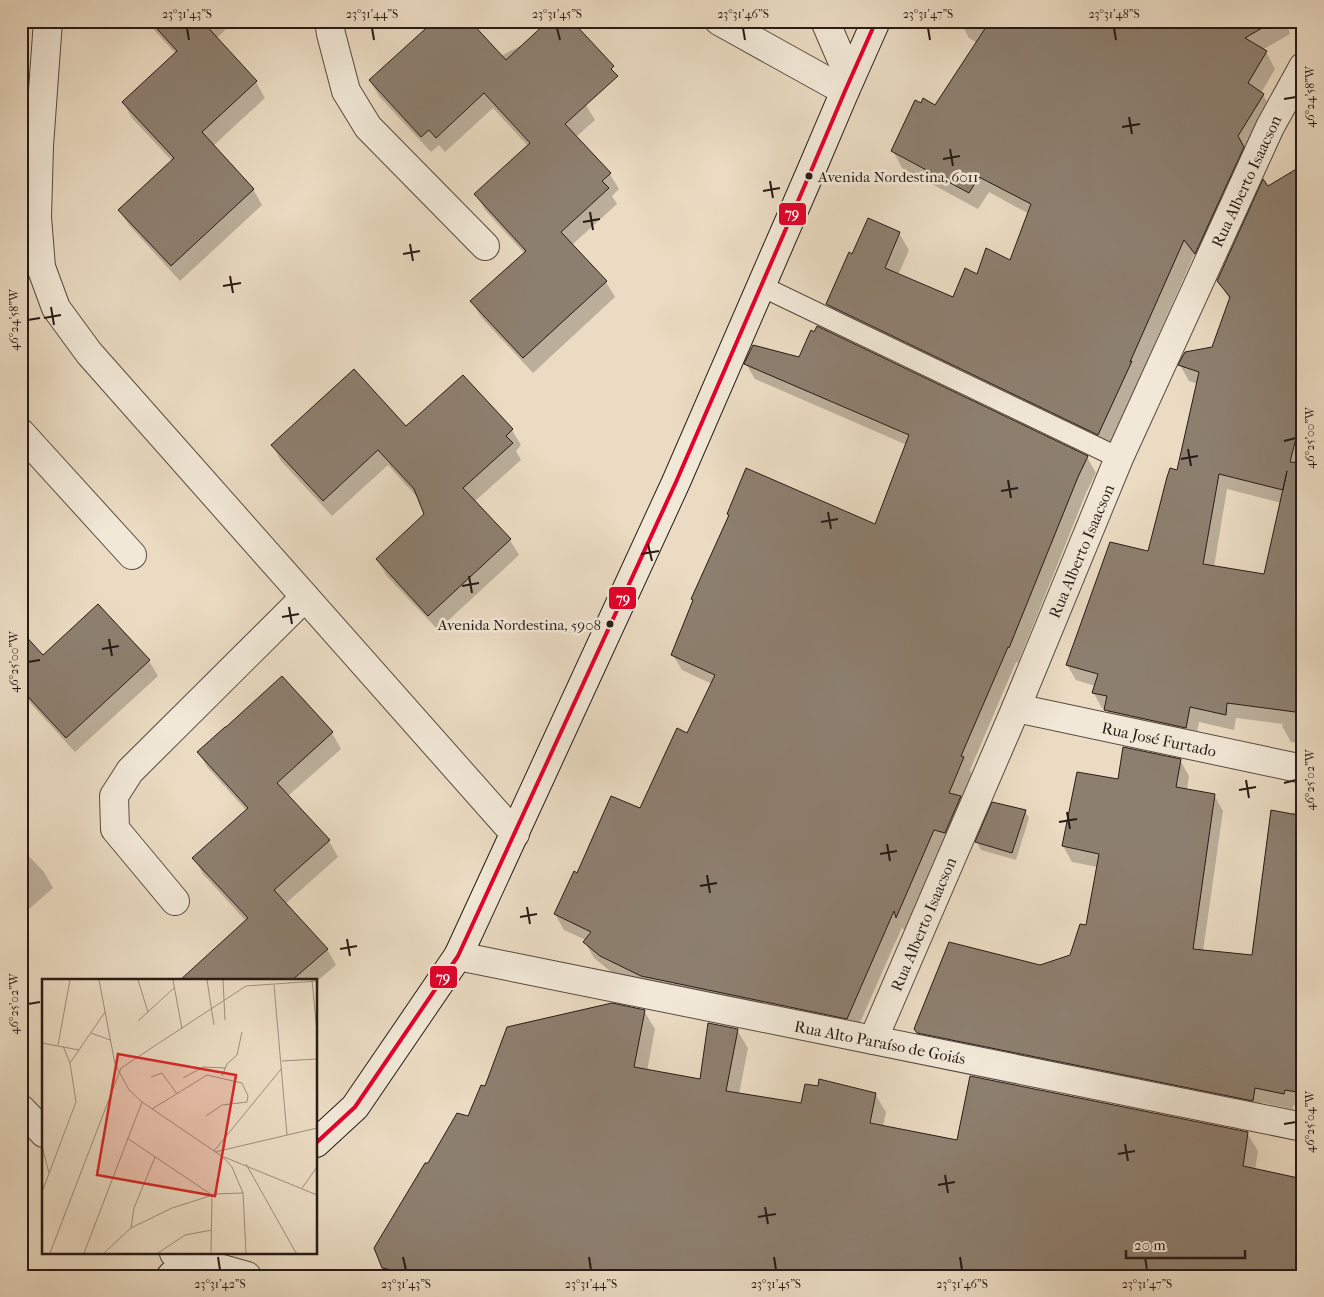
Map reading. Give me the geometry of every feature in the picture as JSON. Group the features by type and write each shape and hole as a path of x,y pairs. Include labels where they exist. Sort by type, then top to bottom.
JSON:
{"street":[{"path":"48,21 30,145 41,267 56,308 88,353 515,834"},
{"path":"328,21 346,91 368,127 485,246"},
{"path":"719,21 847,85"},
{"path":"825,21 847,85"},
{"path":"318,1141 355,1108 458,956 676,482 876,21"},
{"name":"Rua Alberto Isaacson","path":"873,1040 1016,708 1120,458 1270,127 1303,67"},
{"path":"21,433 132,555"},
{"path":"175,901 115,829 114,796 130,770 305,597"},
{"name":"Rua José Furtado","path":"1016,708 1303,769"},
{"name":"Rua Alto Paraíso de Goiás","path":"458,956 1303,1127"},
{"path":"21,1109 42,1131"},
{"path":"183,1261 247,1276"}],"lane":[{"path":"761,286 1120,458"}],"building":[{"path":"150,21 202,21 257,81 202,132 254,189 171,266 118,210 174,158 122,102 177,51"},
{"path":"434,21 470,21 506,60 548,21 572,21 614,66 611,69 618,76 565,124 611,173 602,181 609,188 561,232 607,281 523,358 470,301 526,251 474,194 530,143 484,93 436,138 429,130 421,137 369,80"},
{"path":"990,21 1274,21 1245,38 1267,51 1248,83 1264,94 1238,136 1244,147 1195,254 1184,240 1098,435 826,304 849,252 852,254 868,218 900,232 885,268 953,297 965,268 977,274 986,248 1010,260 1031,204 979,177 969,193 891,151 915,100 921,103 923,98 935,105"},
{"path":"1303,165 1303,410 1290,462 1303,463 1303,713 1227,703 1226,715 1190,707 1186,728 1104,710 1107,696 1092,693 1098,674 1066,665 1110,542 1148,551 1170,468 1177,470 1199,372 1178,365 1185,352 1212,347 1230,297 1217,281 1263,179 1268,186","holes":["1219,474 1283,490 1264,574 1203,564"]},
{"path":"817,326 1088,456 1009,648 961,756 964,757 949,793 961,796 945,833 934,830 896,918 894,911 847,1019 641,976 600,956 583,942 591,932 554,914 574,871 577,873 611,796 640,808 677,728 687,733 715,675 671,655 693,600 691,599 729,515 727,514 746,468 875,524 909,435 744,364 753,345 799,357 811,330 814,332"},
{"path":"354,369 406,426 463,375 513,429 506,436 513,443 463,488 511,539 428,616 376,559 424,514 414,489 378,450 323,501 271,445"},
{"path":"98,604 150,660 66,738 21,689 21,631 43,655"},
{"path":"282,676 333,732 277,783 330,840 274,890 328,949 293,979 181,979 248,918 192,858 248,808 197,752"},
{"path":"1123,747 1181,759 1176,787 1215,794 1193,949 1252,955 1271,810 1303,816 1303,1093 1285,1090 1284,1094 1255,1088 1253,1101 917,1033 914,1029 949,942 1040,965 1070,955 1080,924 1086,925 1099,854 1062,846 1077,772 1118,779"},
{"path":"992,802 1026,810 1012,853 975,842"},
{"path":"612,1003 645,1010 634,1067 700,1079 708,1023 738,1029 726,1091 801,1103 805,1084 818,1086 819,1079 876,1093 870,1123 957,1140 970,1076 1248,1132 1243,1166 1303,1179 1303,1276 422,1276 382,1268 374,1248 457,1113 468,1116 481,1085 485,1086 507,1027"}],"transit line":[{"name":"79","path":"318,1141 355,1107 458,956 676,482 876,21"}],"place":[{"name":"Avenida Nordestina, 6011","path":"809,176"},
{"name":"Avenida Nordestina, 5908","path":"610,624"}]}
